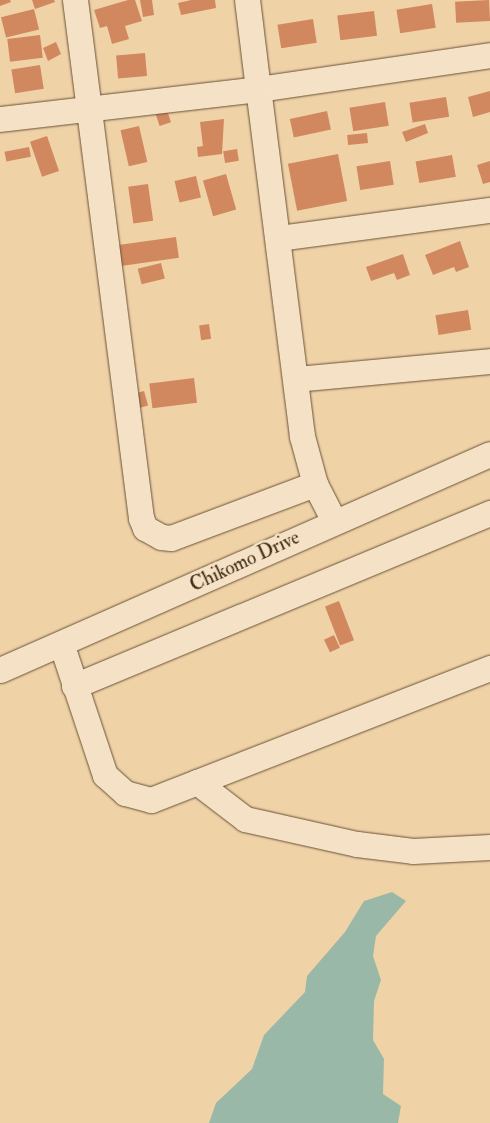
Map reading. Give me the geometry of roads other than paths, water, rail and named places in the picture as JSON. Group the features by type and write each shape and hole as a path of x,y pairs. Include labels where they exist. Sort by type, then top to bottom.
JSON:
{"street":[{"path":"75,0 87,108 145,528 171,538 315,484"},
{"path":"247,0 279,238 302,436 315,484 334,521"},
{"path":"0,119 258,89 490,55"},
{"path":"279,238 490,210"},
{"path":"296,379 490,361"},
{"name":"Chikomo Drive","path":"0,670 62,646 334,521 490,454"},
{"path":"74,686 490,513"},
{"path":"62,646 74,686 106,775 125,793 152,800 490,668"},
{"path":"197,782 245,819 356,844 413,851 490,848"}]}
